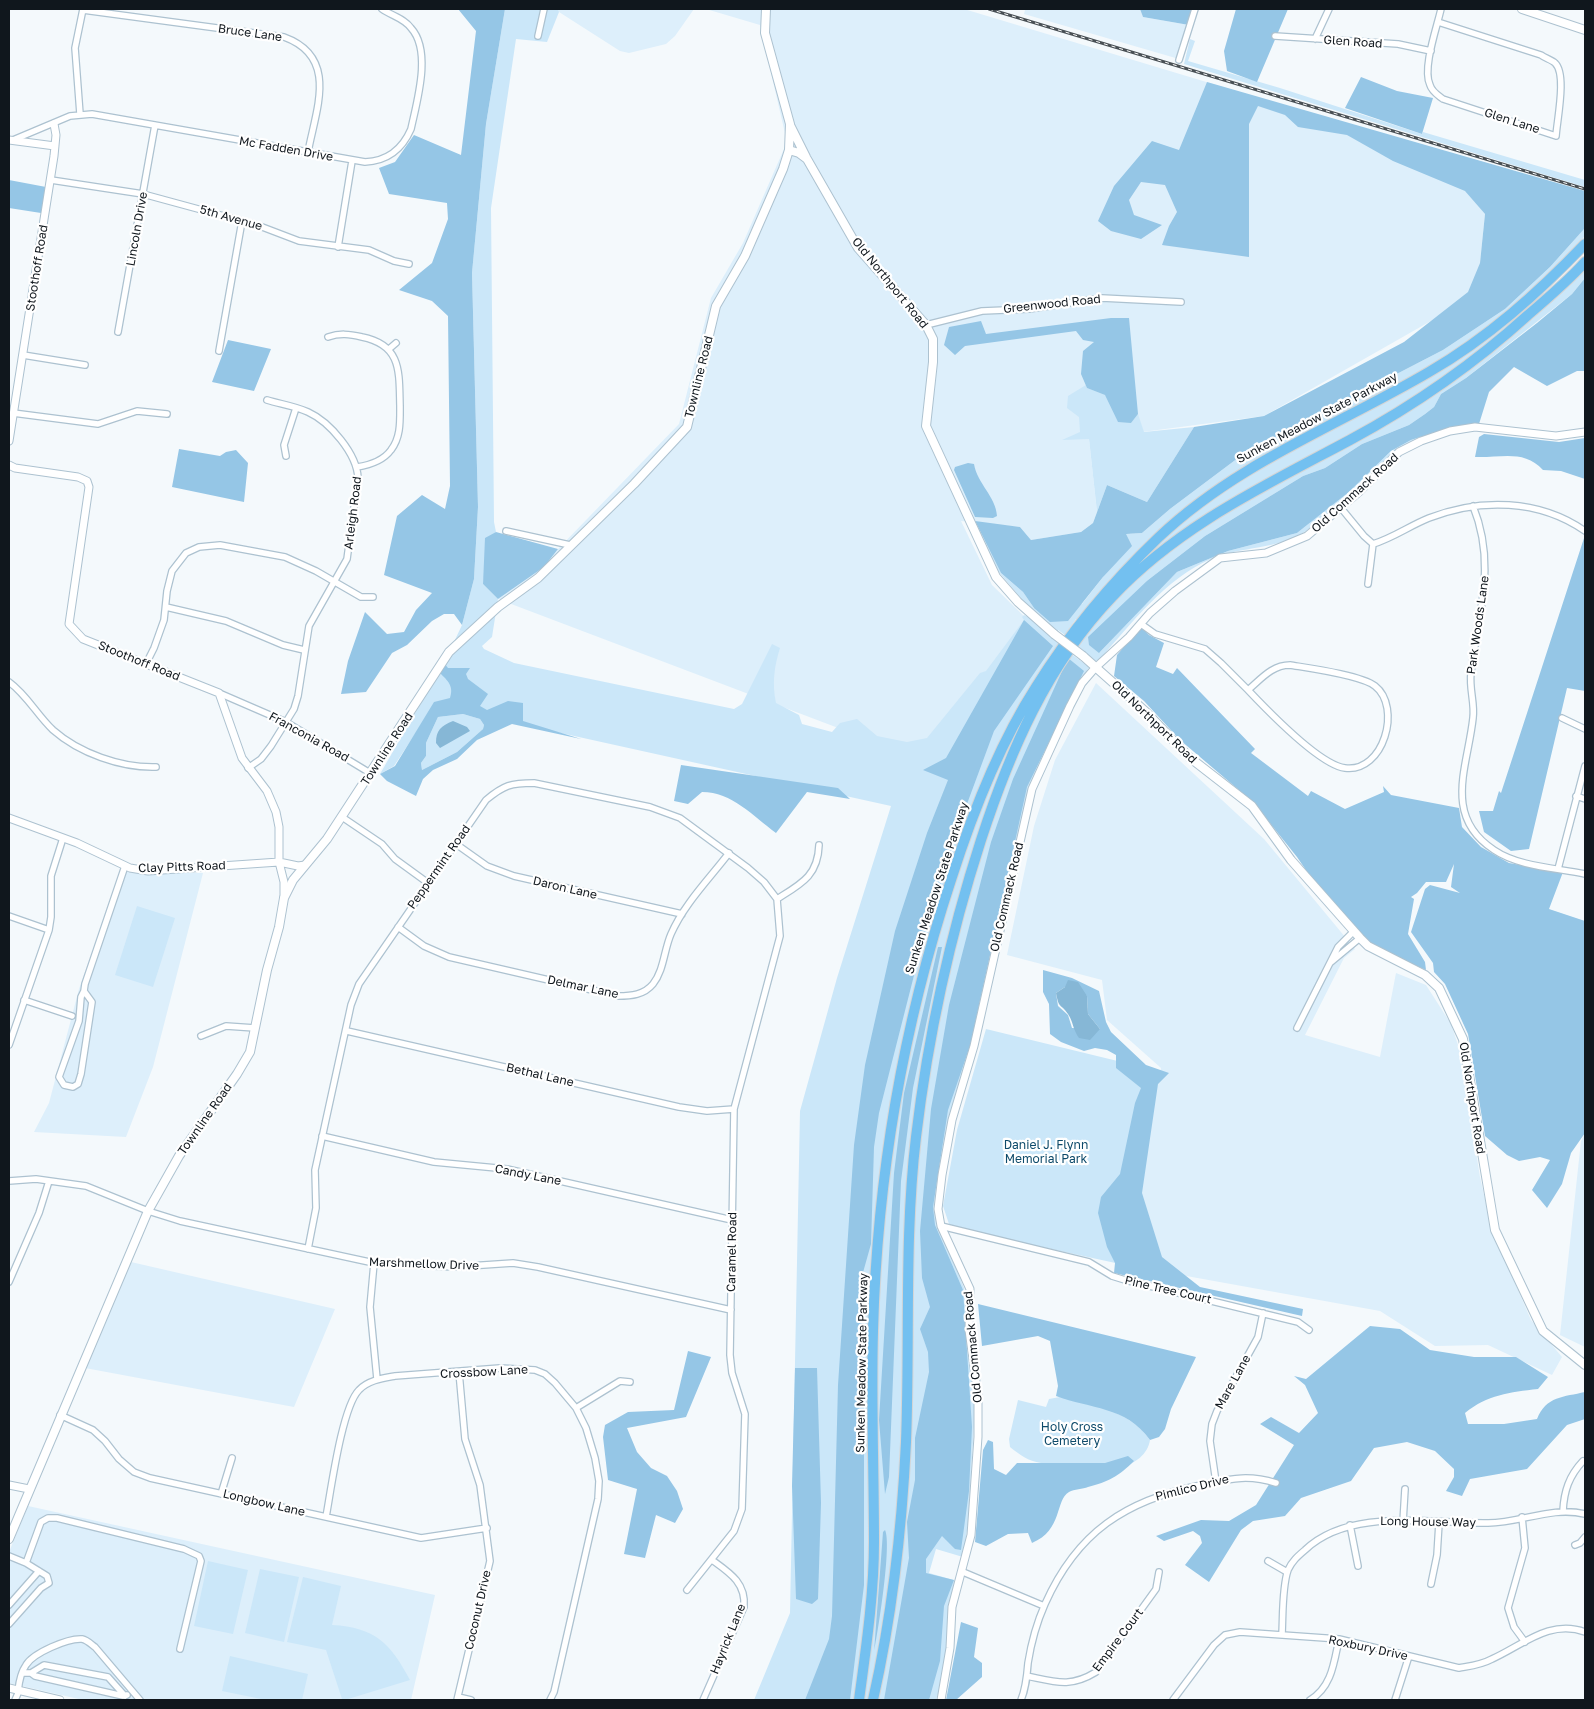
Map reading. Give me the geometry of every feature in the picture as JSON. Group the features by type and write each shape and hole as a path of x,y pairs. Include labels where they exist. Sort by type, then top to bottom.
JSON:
{"highway":[{"name":"Sunken Meadow State Parkway","path":"859,1700 867,1639 874,1546 873,1319 879,1228 894,1100 909,1025 928,949 962,844 1006,741 1034,690 1073,632 1101,598 1161,535 1239,475 1296,441 1448,361 1537,293 1585,244"},
{"path":"873,1700 884,1653 902,1511 906,1437 909,1236 916,1139 930,1041 948,958 969,878 1009,760 1023,728 1049,680 1110,598 1162,551 1241,498 1354,438 1446,383 1495,346 1585,262"}],"main road":[{"name":"Townline Road","path":"9,1540 148,1211 179,1156 237,1074 250,1052 284,898 293,880 327,839 449,652 498,607 538,578 634,484 687,426 716,306 745,256 768,206 789,150 790,124 765,33 766,9"},
{"path":"1522,9 1585,30"},
{"name":"Old Northport Road","path":"790,124 807,159 858,248 926,325 933,339 933,362 926,426 996,577 1018,602 1146,712 1189,757 1252,806 1290,860 1368,946 1425,975 1439,988 1463,1039 1495,1230 1543,1331 1585,1365"},
{"path":"789,150 799,153 807,159"}],"street":[{"path":"80,114 76,48 83,9"},
{"name":"Bruce Lane","path":"83,9 284,37 302,45 314,59 320,75 308,152"},
{"name":"Mc Fadden Drive","path":"11,140 70,116 92,114 352,160 376,162 388,158 406,139 414,115 422,58 420,44 412,28 405,21 382,9"},
{"path":"538,36 544,9"},
{"path":"1179,60 1195,9"},
{"path":"1316,39 1329,9"},
{"name":"Glen Lane","path":"1438,22 1541,55 1555,63 1560,72 1561,83 1556,136 1443,99 1435,93 1428,81 1431,51 1440,9"},
{"name":"Glen Road","path":"1275,36 1398,44 1431,51"},
{"name":"Stoothoff Road","path":"9,441 56,146 54,124"},
{"name":"Lincoln Drive","path":"118,332 155,125"},
{"path":"11,140 56,146"},
{"path":"338,247 352,160"},
{"name":"5th Avenue","path":"51,180 143,194 242,221 299,241 369,250 394,261 409,264"},
{"path":"219,351 230,284 234,277 242,221"},
{"name":"Greenwood Road","path":"926,325 982,311 1029,309 1102,298 1181,302"},
{"path":"328,337 339,334 370,338 389,349 398,367 400,430 391,450 385,456 370,465 357,467"},
{"path":"389,349 396,343"},
{"path":"23,355 85,365"},
{"name":"Arleigh Road","path":"248,768 266,753 286,722 298,696 304,650 313,617 334,582 349,549 357,490 357,467 345,448 327,426 312,414 267,400"},
{"path":"286,456 284,445 296,408"},
{"path":"13,412 98,424 137,411 167,414"},
{"name":"Old Commack Road","path":"941,1700 950,1648 952,1607 963,1572 971,1535 978,1438 978,1396 969,1330 970,1289 941,1226 938,1209 952,1120 974,1046 1032,788 1082,683 1095,668 1129,637 1159,604 1220,558 1266,552 1296,541 1314,531 1341,508 1399,452 1421,441 1450,431 1475,427 1556,436 1585,432"},
{"name":"Stoothoff Road","path":"9,465 15,468 78,476 87,481 89,488 69,624 83,639 218,693"},
{"path":"1373,544 1389,539 1429,518 1473,506 1503,503 1558,515 1585,531"},
{"name":"Park Woods Lane","path":"1473,506 1482,531 1486,568 1471,672 1473,719 1461,793 1470,823 1482,840 1505,856 1524,862 1585,874"},
{"path":"1341,508 1373,544"},
{"path":"506,531 570,545"},
{"path":"1368,584 1373,544"},
{"path":"146,664 159,636 166,607 169,580 178,561 186,553 210,545 285,557 361,598 373,597"},
{"path":"166,607 226,621 283,645 304,650"},
{"path":"1140,624 1155,634 1205,649 1222,663 1278,722 1333,764 1344,768 1355,768 1365,765 1377,753 1384,734 1387,705 1384,696 1373,684 1357,679 1283,665 1271,670 1248,690"},
{"path":"9,682 64,739 112,761 140,767 156,767"},
{"path":"218,693 248,768 267,791 276,812 279,827 278,862 284,882 284,898"},
{"name":"Franconia Road","path":"218,693 286,722 370,773"},
{"path":"1562,718 1585,729"},
{"path":"1558,869 1585,766"},
{"name":"Peppermint Road","path":"308,1249 316,1208 315,1170 347,1031 351,1005 358,984 486,800 500,788 514,783 534,783 665,811 692,825 729,853 764,882 777,899"},
{"path":"1576,796 1585,799"},
{"path":"342,817 382,844 395,859 428,883"},
{"name":"Clay Pitts Road","path":"9,818 63,838 126,866 148,871 278,862 298,866 305,865"},
{"path":"9,1044 52,918 51,876 63,838"},
{"name":"Daron Lane","path":"456,844 487,866 514,876 682,914"},
{"path":"777,899 794,890 816,867 819,845"},
{"name":"Delmar Lane","path":"398,927 424,946 449,957 618,996 634,996 652,984 660,973 671,934 682,914 729,853"},
{"path":"84,991 92,1002 81,1074 78,1084 73,1087 64,1085 59,1077 79,1021 80,998 126,866"},
{"name":"Caramel Road","path":"687,1590 734,1531 742,1508 745,1414 732,1373 734,1109 780,936 777,899"},
{"path":"9,916 48,930"},
{"path":"1297,1028 1338,947 1354,931"},
{"path":"1329,964 1360,938"},
{"path":"24,1000 72,1016"},
{"path":"201,1036 226,1026 255,1028"},
{"name":"Bethal Lane","path":"347,1031 678,1107 707,1111 734,1109"},
{"name":"Candy Lane","path":"322,1136 434,1162 507,1169 732,1220"},
{"name":"Marshmellow Drive","path":"9,1181 23,1178 86,1186 148,1211 180,1221 374,1263 454,1267 512,1263 546,1268 731,1310"},
{"path":"9,1282 42,1205 49,1181"},
{"name":"Pine Tree Court","path":"941,1226 1089,1262 1112,1276 1298,1322 1309,1330"},
{"path":"374,1263 370,1308 378,1380"},
{"name":"Mare Lane","path":"1216,1482 1210,1441 1212,1424 1217,1411 1258,1337 1263,1313"},
{"name":"Crossbow Lane","path":"326,1517 349,1410 359,1390 378,1380 459,1372 522,1367 545,1374 576,1408 586,1428 595,1458 599,1481 598,1499 554,1692 550,1700"},
{"name":"Coconut Drive","path":"458,1699 490,1561 480,1485 465,1439 459,1372"},
{"path":"576,1408 620,1381 630,1382"},
{"name":"Longbow Lane","path":"60,1416 93,1430 105,1440 119,1460 134,1472 150,1478 421,1538 487,1528"},
{"path":"221,1494 232,1458"},
{"path":"1563,1511 1567,1485 1575,1470 1583,1461"},
{"name":"Pimlico Drive","path":"1021,1700 1032,1645 1044,1606 1071,1558 1100,1528 1125,1510 1143,1501 1176,1490 1240,1477 1257,1477 1276,1483"},
{"path":"9,1485 29,1489"},
{"path":"1403,1522 1404,1489"},
{"name":"Long House Way","path":"1288,1572 1292,1562 1314,1540 1332,1530 1350,1525 1371,1521 1491,1523 1563,1511 1585,1514"},
{"path":"1522,1517 1525,1548 1508,1608 1514,1627 1525,1642"},
{"path":"26,1563 41,1522 57,1518 184,1549 199,1556 201,1561 180,1649"},
{"path":"1432,1584 1437,1555 1439,1523"},
{"path":"1350,1525 1358,1566"},
{"path":"1574,1545 1580,1543 1585,1537"},
{"path":"9,1556 26,1563 48,1576 49,1583 41,1588 9,1624"},
{"name":"Hayrick Lane","path":"703,1700 744,1607 744,1597 737,1580 712,1560"},
{"path":"1268,1561 1288,1572 1282,1634"},
{"path":"9,1605 39,1571"},
{"path":"963,1572 1044,1606"},
{"name":"Empire Court","path":"1027,1676 1070,1684 1083,1680 1096,1672 1156,1589 1159,1572"},
{"name":"Roxbury Drive","path":"1173,1700 1204,1656 1226,1636 1251,1632 1339,1639 1458,1668 1476,1666 1540,1633 1558,1628 1577,1629 1585,1632"},
{"path":"15,1700 22,1673 27,1663 59,1644 81,1639 95,1647 140,1700"},
{"path":"1310,1700 1326,1686 1331,1674 1339,1639"},
{"path":"1395,1700 1409,1656"},
{"path":"22,1673 31,1673 44,1665 55,1665 108,1677 125,1696"},
{"path":"31,1673 35,1676 125,1696 134,1694"},
{"path":"9,1688 60,1700"},
{"path":"458,1699 471,1700"}],"shaded area":[{"path":"458,9 505,9 486,124 472,273 478,507 474,579 462,625 454,614 444,614 432,621 407,645 392,653 366,692 341,694 348,661 365,612 387,634 404,632 416,610 432,593 384,575 397,516 422,495 445,509 450,486 448,316 432,301 399,290 432,263 448,219 447,203 389,194 379,168 395,162 414,135 461,155 476,31"},
{"path":"558,9 694,9 675,36 666,44 629,53 620,51 559,12"},
{"path":"706,9 964,9 1369,131 1466,191 1485,214 1480,263 1473,297 1264,416 1089,439 1097,512 1093,523 1081,532 1031,540 1020,527 961,521 992,585 1029,621 949,770 498,599 544,567 558,549 679,424 711,298 743,243 787,142 760,25"},
{"path":"1019,9 1140,9 1143,17 1189,25 1179,59 1024,14 1025,10"},
{"path":"1140,9 1193,9 1189,25 1143,17"},
{"path":"1236,9 1288,9 1257,82 1227,71 1224,51"},
{"path":"1361,77 1397,91 1433,98 1422,134 1345,108"},
{"path":"1207,82 1585,191 1585,228 1550,267 1505,309 1443,350 1246,452 1170,509 1142,533 1126,534 1132,546 1103,577 1068,621 1050,622 1034,608 1023,592 1001,573 975,521 1020,527 1031,540 1081,532 1093,523 1107,485 1147,502 1194,427 1264,416 1404,342 1468,292 1480,263 1485,214 1465,191 1393,161 1347,135 1298,127 1285,115 1258,106 1249,124 1249,257 1162,245 1177,212 1165,185 1141,182 1129,200 1134,215 1162,225 1141,239 1111,231 1098,221 1114,186 1152,141 1179,150"},
{"path":"9,180 46,187 41,213 9,208"},
{"path":"1585,278 1585,371 1577,371 1547,386 1514,367 1489,392 1479,424 1442,430 1411,440 1391,451 1349,492 1297,533 1228,551 1177,572 1099,653 1089,645 1088,637 1148,580 1205,536 1303,476 1325,468 1362,444 1409,425 1434,407 1441,394 1466,378 1572,294"},
{"path":"1111,318 1129,318 1138,414 1131,423 1118,422 1105,395 1087,388 1081,374 1083,351 1094,342 1083,340 1076,331 965,346 955,355 944,345 949,327 981,321 986,334"},
{"path":"228,340 271,349 254,391 212,382"},
{"path":"1484,434 1559,442 1585,438 1585,479 1561,471 1543,470 1536,463 1520,457 1475,457 1479,437"},
{"path":"179,449 220,456 226,452 236,450 248,463 244,502 172,487"},
{"path":"968,463 974,464 996,509 997,516 993,518 975,517 954,470 955,467"},
{"path":"496,532 558,549 544,567 498,599 483,584 485,538"},
{"path":"1585,535 1585,691 1567,688 1529,849 1511,851 1484,832 1479,811 1493,811 1499,791 1501,793"},
{"path":"1024,620 1053,646 994,731 964,812 924,936 879,1113 874,1147 871,1244 862,1276 864,1291 864,1585 850,1700 805,1700 829,1639 832,1616 838,1385 854,1145 865,1065 895,931 927,833 948,780 923,770 946,758"},
{"path":"1141,627 1149,635 1164,643 1156,667 1173,674 1177,668 1255,749 1251,753 1308,796 1311,791 1345,809 1384,792 1383,786 1391,795 1459,808 1462,827 1481,847 1509,863 1563,872 1549,909 1585,921 1585,1133 1571,1153 1562,1184 1547,1208 1532,1190 1550,1160 1540,1157 1519,1161 1507,1155 1485,1136 1468,1034 1445,984 1434,972 1433,963 1411,932 1425,889 1430,885 1460,893 1451,887 1454,864 1446,882 1426,882 1411,897 1414,899 1408,934 1425,962 1426,970 1372,946 1310,876 1253,802 1180,740 1144,701 1114,676 1117,655"},
{"path":"1068,658 1084,671 1027,787 970,1046 948,1110 933,1207 935,1225 963,1290 972,1427 969,1491 961,1550 955,1549 942,1536 926,1559 926,1573 954,1580 944,1606 940,1661 929,1700 884,1700 909,1558 907,1522 915,1480 915,1438 929,1372 928,1352 920,1329 930,1307 922,1278 920,1231 931,1109 949,1005 991,842 1013,779"},
{"path":"444,663 448,668 470,668 466,674 468,679 488,694 480,706 487,710 508,701 523,703 523,721 581,739 512,724 477,740 457,759 433,770 423,779 416,796 387,781 380,774 395,766 434,702 450,698 451,687 440,673","holes":["463,714 480,719 484,725 483,729 457,752 422,770 421,763 426,756 426,743 438,717"]},
{"path":"1096,683 1264,839 1355,949 1344,958 1305,1035 1380,1057 1396,973 1426,985 1451,1024 1460,1051 1480,1177 1492,1230 1531,1320 1562,1357 1552,1375 1488,1345 1435,1346 1380,1311 1120,1264 1161,1068 1107,1020 1102,980 1007,955 1034,826 1055,760"},
{"path":"453,721 467,727 470,731 440,748 436,743 438,732 442,727"},
{"path":"681,765 838,788 850,799 807,792 776,833 742,806 723,796 702,792 688,804 674,801"},
{"path":"121,872 203,873 153,1067 126,1137 34,1132 49,1103 79,989"},
{"path":"938,947 942,947 913,1088 901,1181 889,1477 885,1494 879,1420 894,1173 904,1093"},
{"path":"1043,970 1072,978 1099,991 1106,1022 1111,1032 1146,1065 1169,1073 1158,1084 1142,1193 1162,1257 1200,1287 1303,1309 1302,1316 1114,1273 1115,1263 1107,1247 1098,1213 1101,1197 1120,1174 1135,1103 1141,1088 1116,1068 1116,1055 1107,1050 1095,1048 1084,1051 1061,1042 1050,1034 1049,1004 1043,992","holes":["1065,987 1087,996 1088,1014 1100,1029 1072,1028 1068,1015 1058,1006 1056,993"]},
{"path":"1068,980 1078,982 1087,996 1088,1014 1100,1029 1090,1040 1079,1038 1070,1017 1058,1002 1056,993 1065,987"},
{"path":"1585,1133 1585,1347 1560,1335 1581,1141"},
{"path":"131,1262 335,1309 294,1407 85,1368"},
{"path":"978,1304 1196,1357 1171,1409 1165,1429 1159,1437 1150,1440 1140,1429 1119,1415 1056,1396 1058,1386 1050,1341 1038,1336 982,1346"},
{"path":"1370,1326 1400,1329 1430,1350 1474,1357 1516,1357 1548,1377 1538,1389 1499,1395 1473,1407 1465,1413 1468,1424 1504,1424 1537,1419 1545,1406 1556,1399 1585,1392 1585,1419 1567,1425 1527,1469 1470,1479 1462,1496 1446,1491 1454,1477 1454,1469 1435,1451 1407,1442 1374,1448 1351,1481 1301,1498 1285,1516 1253,1521 1241,1530 1209,1582 1185,1565 1202,1543 1200,1536 1193,1531 1164,1541 1156,1536 1201,1520 1229,1521 1256,1505 1294,1445 1260,1424 1271,1417 1299,1433 1318,1413 1305,1385 1294,1376 1306,1379"},
{"path":"688,1351 711,1357 686,1417 627,1428 637,1452 651,1468 667,1476 677,1491 683,1509 675,1523 656,1515 645,1558 624,1554 637,1489 608,1480 603,1437 605,1425 628,1412 674,1410"},
{"path":"795,1368 817,1368 821,1503 818,1599 812,1604 796,1599 792,1486"},
{"path":"988,1440 993,1442 994,1469 1006,1475 1017,1463 1105,1463 1128,1456 1134,1461 1107,1481 1069,1492 1065,1496 1049,1531 1032,1543 1028,1533 1008,1534 986,1546 975,1542 983,1450"},
{"path":"28,1506 435,1595 411,1700 83,1700 9,1683 9,1552"},
{"path":"885,1530 887,1538 886,1569 874,1652 883,1532"},
{"path":"961,1622 978,1628 974,1657 982,1663 982,1677 956,1700 946,1700"}],"green space":[{"path":"505,9 558,9 559,12 547,42 516,39 491,208 494,522 496,532 490,537 483,584 498,599 492,637 482,646 484,649 514,663 734,709 742,704 772,644 780,648 774,676 776,703 799,715 802,724 832,732 840,723 857,719 877,736 907,742 927,738 980,673 986,671 1024,620 1022,617 1024,615 1032,619 1060,644 1016,713 929,937 913,993 892,1098 869,1417 868,1608 856,1700 754,1700 790,1613 800,1111 837,978 891,806 434,705 394,766 380,774 444,663 462,625 474,579 478,507 472,273 486,124"},
{"path":"1190,39 1195,41 1188,61 1280,88 1422,134 1423,132 1585,180 1585,187 1184,64"},
{"path":"1585,228 1585,236 1536,289 1456,351 1194,503 1078,620 1076,619 1065,635 1057,631 1031,610 992,564 973,521 975,521 1001,573 1023,592 1034,608 1082,604 1103,577 1126,534 1142,533 1170,509 1246,452 1443,350 1505,309 1550,267"},
{"path":"1585,265 1585,278 1572,294 1466,378 1441,394 1434,407 1425,414 1409,425 1362,444 1325,468 1303,476 1205,536 1148,580 1099,653 1177,572 1228,551 1297,533 1349,492 1391,451 1411,440 1442,430 1397,451 1369,473 1339,503 1306,531 1284,542 1211,559 1179,578 1150,603 1099,660 1095,661 1076,644 1092,624 1162,555 1209,521 1391,421"},
{"path":"1542,292 1546,295 1462,366 1387,416 1142,563 1139,561 1188,516 1248,473 1378,402"},
{"path":"1086,385 1087,388 1105,395 1131,423 1138,414 1144,432 1194,427 1147,502 1107,485 1097,512 1089,439 1062,440 1080,432 1079,417 1067,408 1068,396"},
{"path":"1070,653 1089,667 1064,712 1029,788 938,1187 940,1228 964,1288 976,1393 968,1524 963,1557 936,1549 929,1573 957,1581 941,1684 936,1700 875,1700 894,1601 913,1228 921,1120 937,1022 959,923 1010,763 1039,703"},
{"path":"463,714 480,719 484,725 483,729 457,752 422,770 421,763 426,756 426,743 438,717"},
{"path":"1010,738 1014,740 990,800 918,1098 895,1546 869,1700 862,1700 868,1660 878,1275 891,1155 916,1008 965,845"},
{"path":"137,906 175,918 153,987 115,975"},
{"name":"Daniel J. Flynn Memorial Park","path":"986,1029 1134,1065 1153,1079 1120,1264 950,1227 943,1206 957,1130"},
{"name":"Holy Cross Cemetery","path":"1060,1397 1098,1406 1121,1415 1142,1430 1150,1440 1147,1450 1140,1458 1131,1463 1121,1467 1106,1468 1036,1462 1024,1457 1010,1447 1009,1439 1018,1400 1046,1407 1049,1399"},
{"path":"208,1561 248,1570 233,1634 194,1626"},
{"path":"260,1569 299,1577 284,1642 245,1633"},
{"path":"303,1577 341,1586 332,1625 360,1629 380,1640 396,1656 410,1680 345,1700 342,1699 326,1650 287,1642"},
{"path":"230,1656 308,1674 302,1700 266,1700 222,1691"}],"railway":[{"path":"989,9 1585,189"}]}
